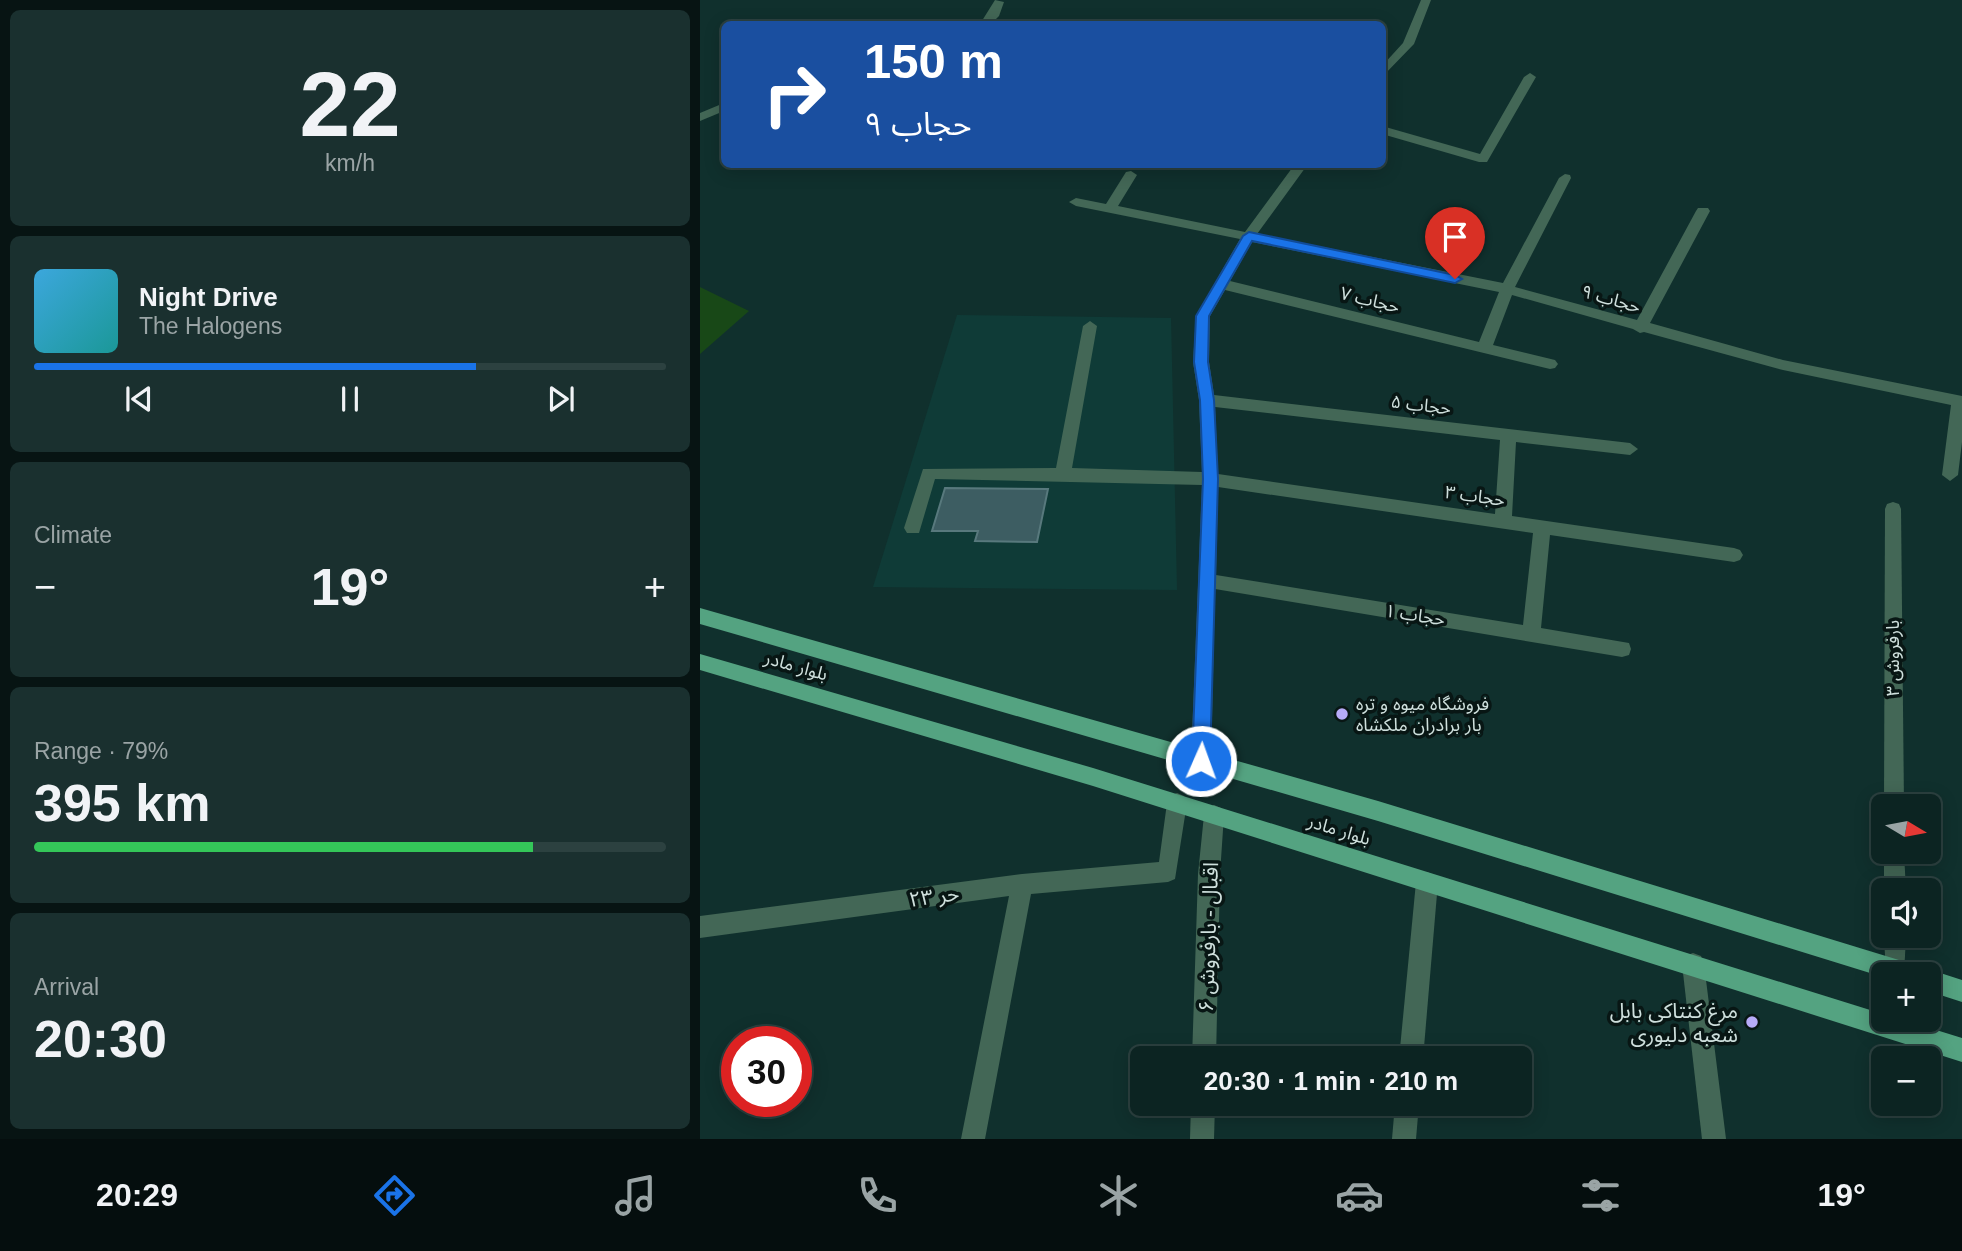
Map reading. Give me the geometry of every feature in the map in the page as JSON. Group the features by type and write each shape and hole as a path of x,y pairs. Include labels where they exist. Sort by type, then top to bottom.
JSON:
{"main road":[{"name":"بلوار مادر","path":"700,616 1378,811 1871,962"},
{"name":"بلوار مادر","path":"700,662 1177,803 1962,1050"},
{"path":"1941,984 1962,991"}],"street":[{"path":"1386,69 1408,44 1426,0"},
{"path":"988,21 999,2"},
{"path":"1386,131 1483,159 1530,77"},
{"path":"700,117 721,108"},
{"path":"1201,761 1210,479 1207,400 1201,362 1203,316 1249,236 1299,168"},
{"path":"1111,207 1131,175"},
{"path":"1484,348 1507,289 1565,178"},
{"name":"حجاب ۹","path":"1076,202 1507,289 1640,328 1783,365 1960,402"},
{"path":"1640,328 1703,211"},
{"name":"حجاب ۷","path":"1222,284 1550,364"},
{"path":"1063,474 1090,326"},
{"name":"حجاب ۵","path":"1207,400 1630,449"},
{"path":"1950,475 1960,402"},
{"path":"1503,521 1508,435"},
{"name":"حجاب ۳","path":"913,528 929,473 1063,474 1210,479 1734,555"},
{"name":"بارفروش ۳","path":"1893,509 1894,794"},
{"path":"1531,634 1542,527"},
{"name":"حجاب ۱","path":"1208,580 1622,649"},
{"name":"حر ۲۳","path":"700,927 1021,884 1168,872 1177,803"},
{"name":"اقبال - بارفروش ۶","path":"1204,1046 1209,874 1214,815"},
{"path":"1412,1046 1427,882"},
{"path":"974,1139 1021,884"},
{"path":"1693,964 1714,1139"},
{"path":"1202,1139 1203,1116"},
{"path":"1404,1139 1406,1116"}],"shaded area":[{"path":"957,315 1171,318 1177,590 873,587"}],"green space":[{"path":"700,287 749,311 700,354"}],"building":[{"path":"945,488 1048,489 1037,542 975,541 978,531 932,531"}],"place":[{"name":"فروشگاه میوه و تره بار برادران ملکشاه","path":"1342,714"},
{"name":"مرغ کنتاکی بابل شعبه دلیوری","path":"1752,1022"}],"route":[{"path":"1201,761 1210,479 1207,400 1201,362 1203,316 1249,236 1455,279"}]}
